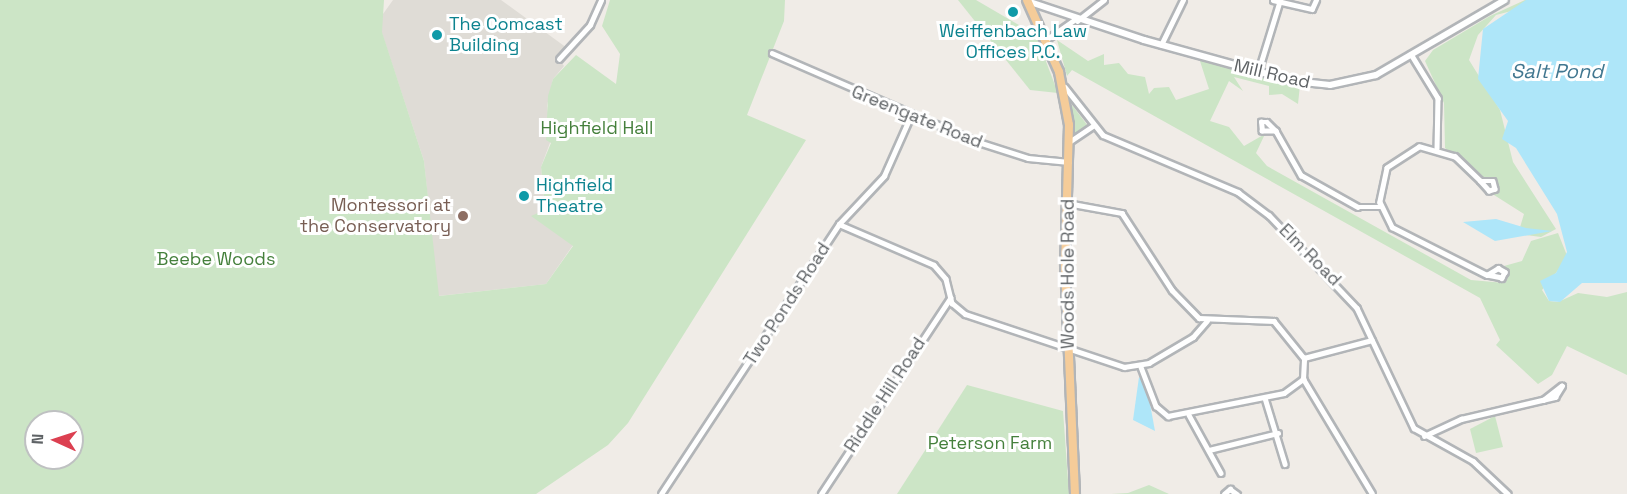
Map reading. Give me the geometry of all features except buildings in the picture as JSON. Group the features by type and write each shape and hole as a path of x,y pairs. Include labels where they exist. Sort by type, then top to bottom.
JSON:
{"highway":[{"name":"Woods Hole Road","path":"1027,1 1047,39 1059,72 1069,142 1068,345 1076,494"}],"street":[{"path":"559,59 591,25 601,0"},
{"path":"1047,39 1104,0"},
{"path":"1161,45 1183,0"},
{"path":"1258,72 1277,1 1312,9 1316,0"},
{"name":"Mill Road","path":"1027,1 1076,21 1258,72 1338,85 1370,78 1505,0"},
{"name":"Greengate Road","path":"772,53 911,115 1013,154 1069,162"},
{"path":"1411,54 1438,98 1437,148"},
{"name":"Elm Road","path":"1059,72 1093,126 1122,144 1252,200 1337,281 1372,340 1408,419 1424,436 1473,461 1508,494"},
{"name":"Two Ponds Road","path":"661,494 839,224 884,176 911,115"},
{"path":"1069,142 1093,126"},
{"path":"1276,131 1301,176 1358,207 1381,207"},
{"path":"1480,181 1463,162 1437,148 1414,148 1393,160 1381,181 1381,207 1392,227 1487,275"},
{"path":"1067,203 1122,213 1182,304 1207,321 1274,321 1304,358 1303,379 1372,494"},
{"path":"839,224 934,266 946,279 950,298 965,314 995,328 1068,345 1124,367 1140,367 1193,337 1207,321"},
{"name":"Riddle Hill Road","path":"821,494 950,298"},
{"path":"1304,358 1372,340"},
{"path":"1140,367 1161,413 1189,415 1265,398 1284,393 1303,379"},
{"path":"1265,398 1278,433 1285,464"},
{"path":"1424,436 1461,419 1544,400"},
{"path":"1189,415 1221,473"},
{"path":"1209,450 1278,433"},
{"path":"1224,494 1230,489 1237,494"}],"shaded area":[{"path":"393,0 501,0 567,48 558,58 564,66 553,79 547,106 551,140 541,167 545,210 533,216 573,245 546,284 438,296 424,161 378,21"}],"green space":[{"name":"Beebe Woods","path":"0,0 384,0 382,32 424,161 439,296 546,284 573,246 531,216 545,210 541,167 551,143 546,140 548,96 553,79 576,55 616,84 620,54 602,26 610,0 785,0 784,21 747,115 806,140 628,423 608,445 536,494 0,494"},
{"path":"958,0 976,0 1036,35 1058,93 1030,90"},
{"path":"1525,0 1554,0 1496,15 1478,35 1469,60 1500,110 1513,162 1556,229 1541,237 1518,234 1524,214 1494,195 1496,182 1484,180 1445,148 1444,103 1425,61 1433,50 1490,16"},
{"path":"1057,40 1088,61 1104,54 1104,65 1119,63 1128,74 1145,77 1149,94 1154,88 1169,87 1176,100 1209,89 1199,58 1300,85 1298,104 1282,94 1269,95 1269,86 1234,77 1243,91 1229,81 1210,121 1229,127 1244,146 1265,134 1256,153 1267,166 1471,280 1505,283 1510,273 1504,266 1522,261 1531,241 1558,233 1568,258 1542,290 1549,301 1558,302 1578,293 1607,297 1627,292 1627,375 1567,346 1552,375 1538,384 1496,345 1500,340 1480,298 1072,70 1067,76"},
{"path":"1072,105 1088,126 1075,136 1069,106"},
{"name":"Peterson Farm","path":"967,385 1063,411 1069,494 897,494"},
{"path":"1495,416 1503,447 1476,453 1470,429"},
{"path":"1149,485 1169,494 1111,494 1128,493"}],"water":[{"name":"Salt Pond","path":"1526,0 1627,0 1627,283 1582,283 1560,302 1549,301 1540,281 1556,273 1567,252 1557,214 1516,148 1502,139 1508,121 1478,79 1483,29"},
{"path":"1496,219 1526,228 1552,231 1495,241 1463,222"},
{"path":"1139,377 1146,382 1155,431 1133,420"}],"place":[{"name":"Weiffenbach Law Offices P.C.","path":"1013,12"},
{"name":"The Comcast Building","path":"437,35"},
{"name":"Highfield Theatre","path":"524,196"},
{"name":"Montessori at the Conservatory","path":"463,216"}],"park label":[{"name":"Highfield Hall","path":"597,128"}]}
